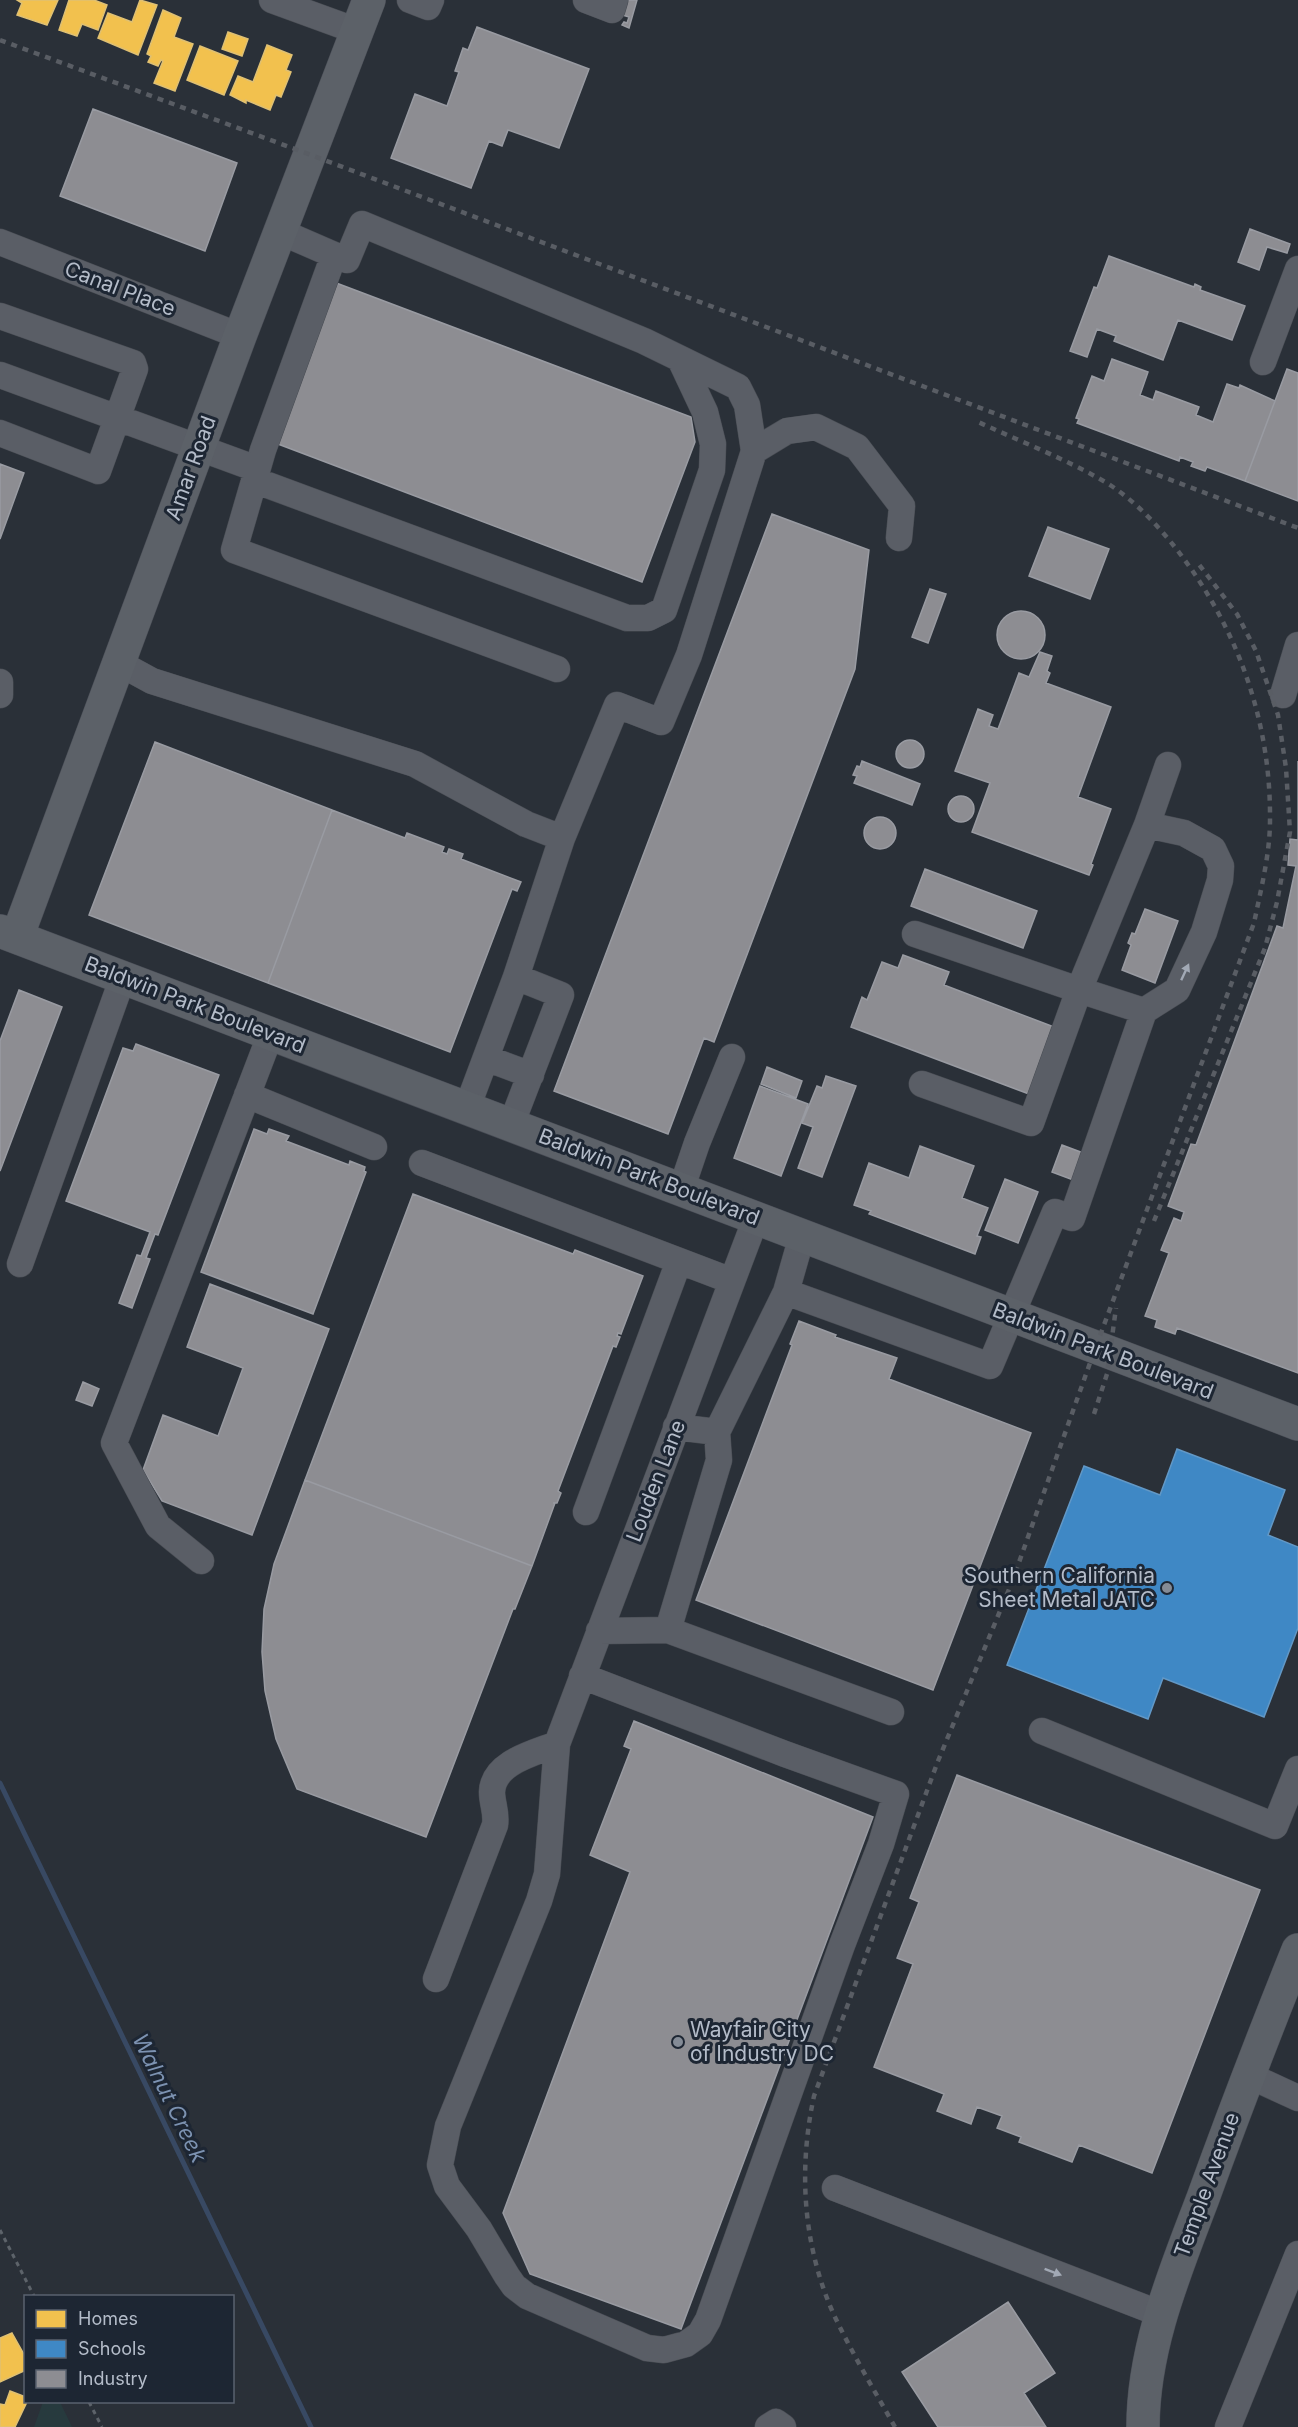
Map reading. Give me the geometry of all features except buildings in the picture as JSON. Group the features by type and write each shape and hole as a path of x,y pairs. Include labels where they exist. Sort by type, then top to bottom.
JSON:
{"main road":[{"name":"Amar Road","path":"8,934 119,663 240,336 369,0"},
{"name":"Baldwin Park Boulevard","path":"8,934 1298,1424"},
{"name":"Temple Avenue","path":"1143,2427 1151,2356 1161,2314 1248,2075 1298,1950"}],"street":[{"path":"272,0 305,6 357,31"},
{"path":"410,0 428,8 431,0"},
{"path":"586,0 612,10 615,0"},
{"path":"281,232 347,260 362,224 633,337 680,359 738,387 747,405 754,451 689,655 661,722 617,705 562,838 516,977 467,1108"},
{"name":"Canal Place","path":"0,242 240,336"},
{"path":"334,255 256,474 234,550 557,669"},
{"path":"1263,362 1298,269"},
{"path":"0,316 133,363 135,372 98,471 0,433"},
{"path":"0,375 199,446 256,474 627,618 648,618 664,610 712,470 713,444 705,412 680,359"},
{"path":"754,451 787,431 816,426 856,447 902,506 899,538"},
{"path":"1283,695 1298,645"},
{"path":"119,663 152,681 415,765 526,824 562,838"},
{"path":"0,682 0,695"},
{"path":"922,1084 1031,1123 1079,990 1147,825 1168,765"},
{"path":"786,1292 990,1366 1055,1212 1072,1218 1144,1011 1177,990 1204,932 1220,880 1221,866 1213,849 1184,833 1147,825"},
{"path":"915,934 1144,1011"},
{"path":"20,1264 123,977"},
{"path":"511,1125 561,995 516,977"},
{"path":"201,1561 158,1526 114,1443 271,1033"},
{"path":"681,1190 697,1143 732,1057"},
{"path":"486,1058 531,1075"},
{"path":"247,1095 374,1147"},
{"path":"422,1163 732,1281"},
{"name":"Louden Lane","path":"582,1676 896,1794 881,1844 842,1945 708,2320 700,2334 686,2344 664,2350 647,2348 527,2296 514,2286 479,2229 451,2193 442,2176 441,2157 448,2126 539,1901 547,1874 557,1744 582,1676 676,1427 756,1218"},
{"path":"668,1630 719,1460 717,1432 786,1292 802,1236"},
{"path":"586,1512 679,1261"},
{"path":"676,1427 717,1432"},
{"path":"599,1631 668,1630 891,1712"},
{"path":"1042,1731 1275,1826 1298,1769"},
{"path":"436,1979 495,1825 496,1810 492,1792 497,1775 510,1764 557,1744"},
{"path":"1248,2075 1298,2098"},
{"path":"835,2188 1161,2314"},
{"path":"1228,2427 1298,2254"},
{"path":"768,2427 776,2422 783,2427"}],"path":[{"path":"0,2230 33,2295"},
{"path":"90,2403 102,2427"}],"green space":[{"path":"43,2403 60,2403 72,2427 34,2427"}],"waterway":[{"name":"Walnut Creek","path":"0,1783 311,2427"}],"railway":[{"path":"0,40 311,155 1298,528"},
{"path":"895,2427 834,2315 816,2262 806,2207 805,2180 806,2152 814,2096 938,1761 1012,1582 1095,1349 1254,923 1265,872 1270,833 1269,782 1264,746 1246,674 1232,640 1196,576 1158,527 1121,493 1070,463 976,421"},
{"path":"1154,1221 1265,948 1277,902 1290,832 1286,768 1278,715 1256,651 1237,614 1197,562"},
{"path":"1094,1414 1107,1374 1116,1308"}],"place":[{"name":"Southern California Sheet Metal JATC","path":"1167,1588"},
{"name":"Wayfair City of Industry DC","path":"678,2042"}]}
